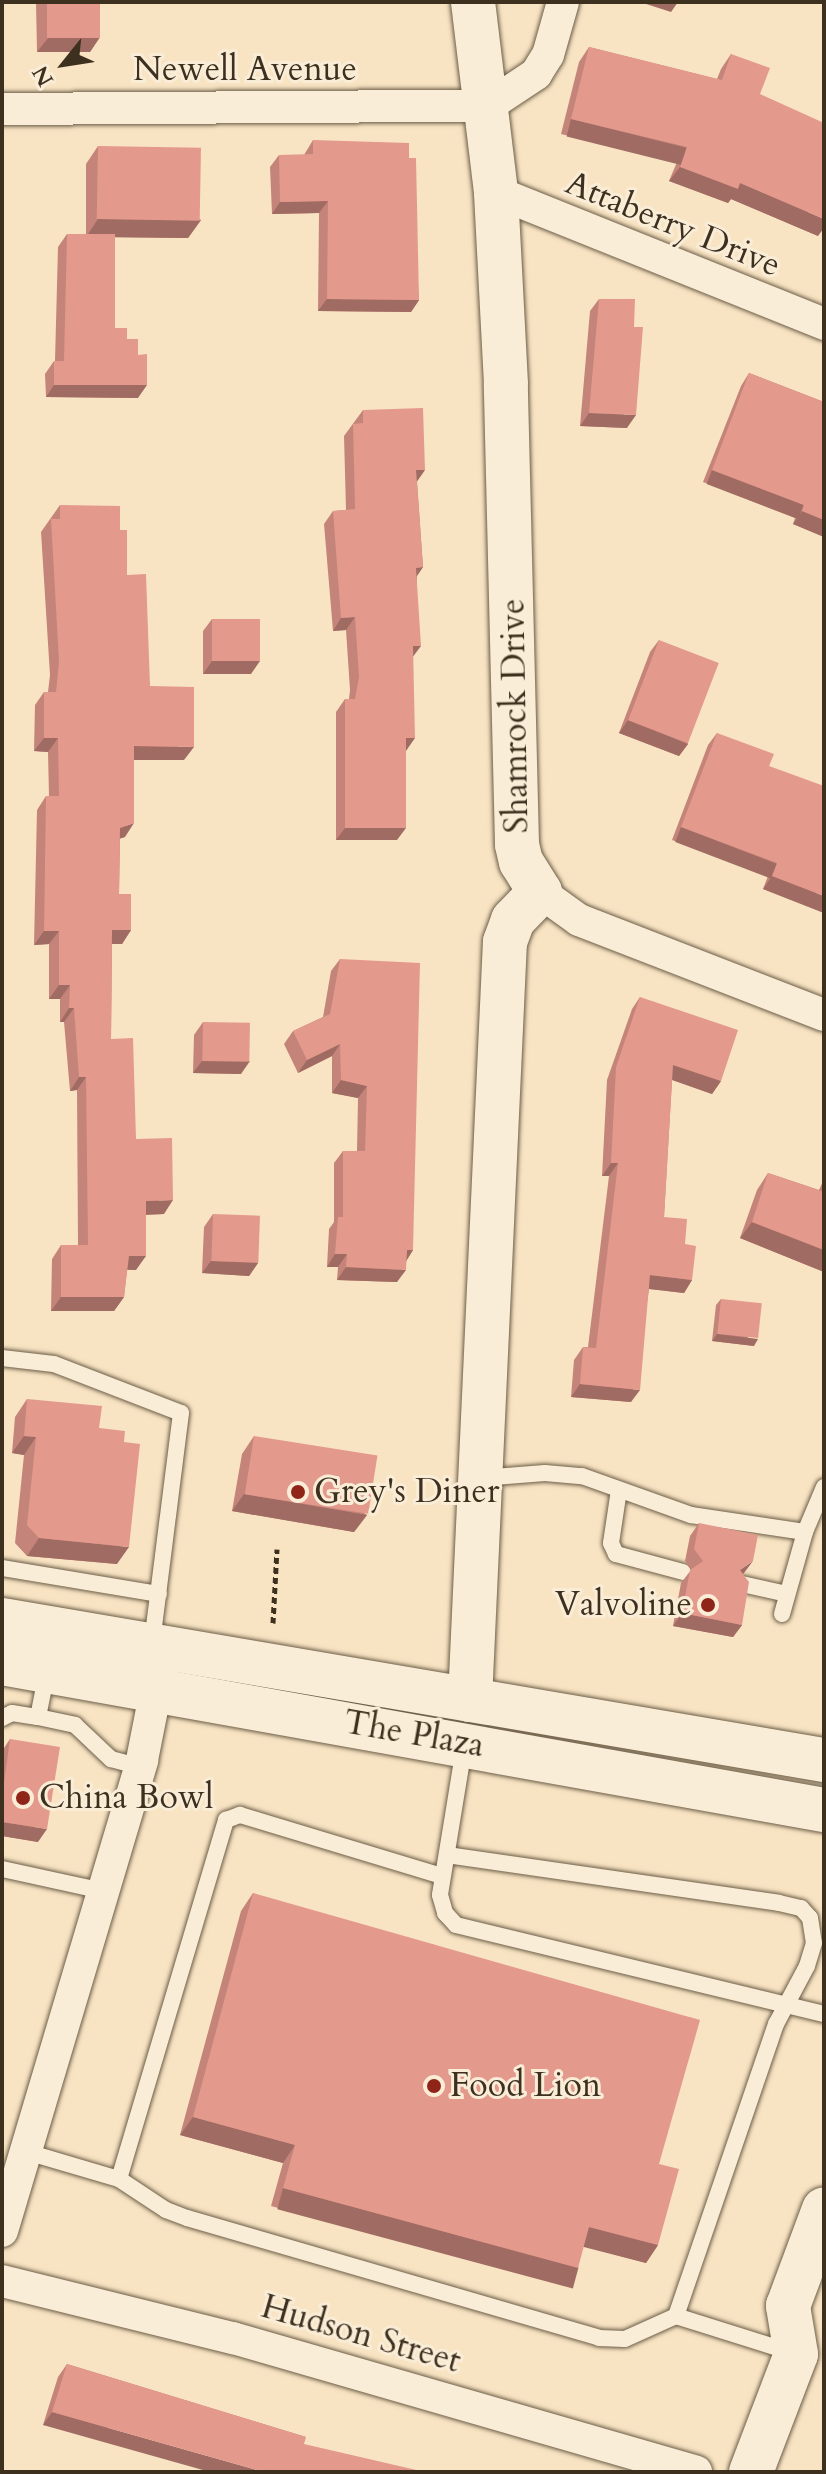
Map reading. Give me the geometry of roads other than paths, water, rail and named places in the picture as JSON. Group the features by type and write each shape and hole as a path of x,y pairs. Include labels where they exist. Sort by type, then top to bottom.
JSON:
{"street":[{"name":"Shamrock Drive","path":"473,2 496,192 507,399 517,844 521,862 540,892"},
{"path":"488,106 536,74 548,55 563,2"},
{"name":"Newell Avenue","path":"2,109 488,106"},
{"name":"Attaberry Drive","path":"496,192 824,324"},
{"path":"470,1700 505,942 513,920 540,892 579,920 824,1015"},
{"name":"The Plaza","path":"2,1620 464,1742 824,1810"},
{"path":"2,2231 140,1767 157,1661"},
{"name":"The Plaza","path":"2,1663 47,1671 157,1661 470,1700 824,1760"},
{"path":"751,2472 810,2344 788,2306 824,2209"},
{"name":"Hudson Street","path":"2,2281 233,2338 696,2472"}],"lane":[{"path":"2,1358 54,1364 181,1413 159,1594 157,1661"},
{"path":"481,1478 558,1474 619,1490 691,1515 805,1532"},
{"path":"782,1614 805,1532 824,1487"},
{"path":"619,1490 611,1543 616,1554 683,1572"},
{"path":"2,1568 159,1594"},
{"path":"742,1584 787,1594"},
{"path":"38,1717 47,1671"},
{"path":"2,1718 12,1713 75,1725 111,1759 140,1767"},
{"path":"464,1742 440,1895 445,1913 456,1925 790,2003 824,2014"},
{"path":"119,2179 220,1829 226,1820 240,1815 442,1876"},
{"path":"447,1855 801,1908 810,1918 814,1943 790,2003 776,2024 676,2316"},
{"path":"2,1869 103,1891"},
{"path":"27,2152 119,2179 166,2210 187,2218 599,2338 625,2339 676,2316 810,2344"}],"place":[{"name":"Grey's Diner","path":"298,1492"},
{"name":"Valvoline","path":"708,1605"},
{"name":"China Bowl","path":"23,1798"},
{"name":"Food Lion","path":"434,2086"}]}
